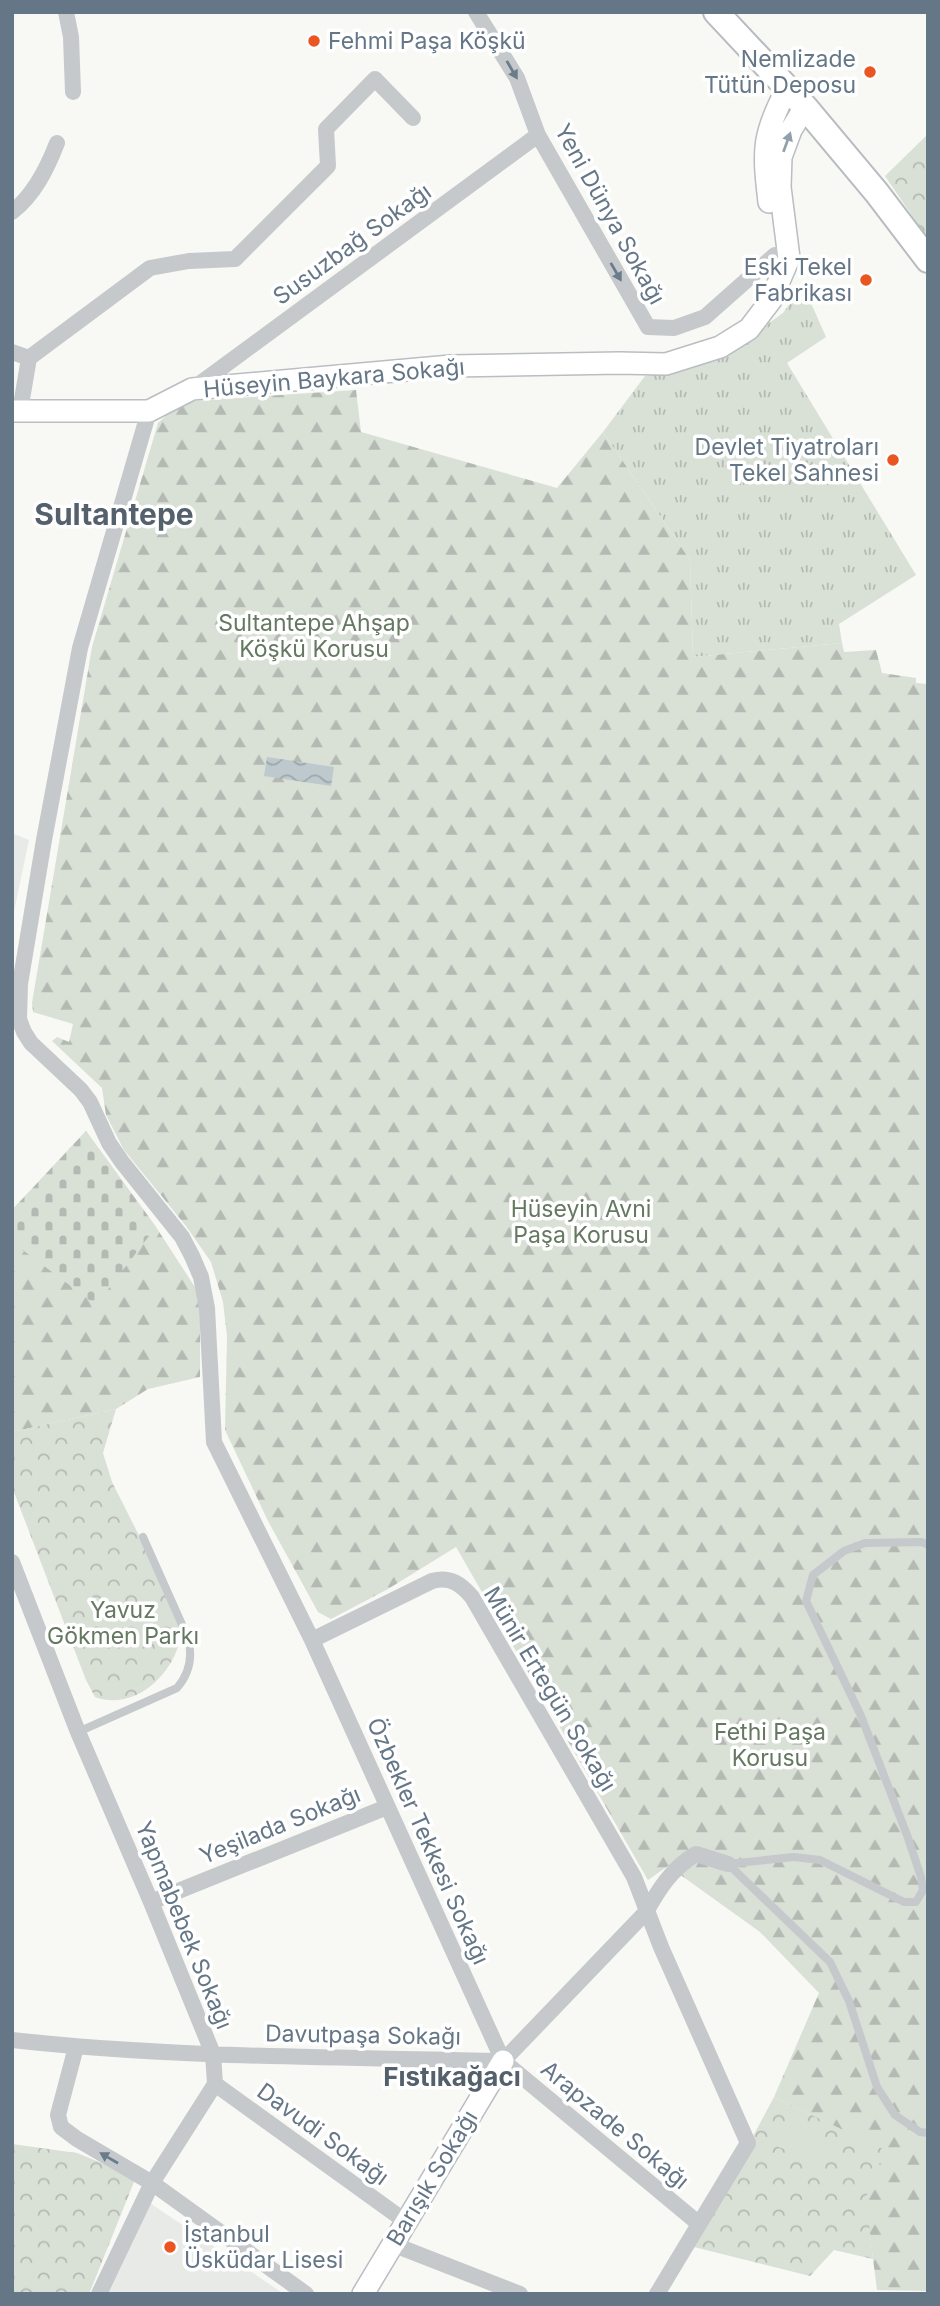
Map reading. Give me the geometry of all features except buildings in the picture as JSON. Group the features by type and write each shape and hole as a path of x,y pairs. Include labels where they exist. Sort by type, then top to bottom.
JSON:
{"main road":[{"path":"716,12 805,107 877,193 928,260"}],"street":[{"path":"66,12 71,37 73,92"},
{"name":"Yeni Dünya Sokağı","path":"476,12 517,78 538,135 648,327 674,328 705,317 782,256"},
{"path":"16,411 29,358 150,268 189,261 234,259 328,166 326,129 375,79 414,118"},
{"name":"Hüseyin Baykara Sokağı","path":"16,411 149,411 192,389 451,366 667,364 720,347 749,328 771,300 782,256 765,167 766,137 774,113 788,88"},
{"path":"782,256 781,157 791,130 805,107"},
{"name":"Susuzbağ Sokağı","path":"192,389 538,135"},
{"path":"12,212 27,201 57,143"},
{"path":"12,352 29,358"},
{"path":"149,411 80,648 16,1018 31,1043 81,1090 90,1102 109,1143 182,1237 192,1256 201,1277 207,1308 214,1442 312,1640"},
{"name":"Yapmabebek Sokağı","path":"12,1562 78,1732 213,2054 215,2084"},
{"name":"Münir Ertegün Sokağı","path":"312,1640 432,1581 448,1580 464,1588 472,1597 634,1877 646,1912 748,2143 698,2223"},
{"name":"Özbekler Tekkesi Sokağı","path":"312,1640 503,2061"},
{"name":"Yeşilada Sokağı","path":"151,1902 387,1807"},
{"name":"Barışık Sokağı","path":"363,2294 503,2061 646,1912 663,1882 686,1860 695,1854 728,1864"},
{"name":"Davutpaşa Sokağı","path":"12,2040 76,2047 213,2054 503,2061"},
{"path":"76,2047 58,2115 61,2127 152,2183 306,2294"},
{"name":"Arapzade Sokağı","path":"503,2061 698,2223"},
{"path":"99,2294 152,2183 215,2084"},
{"name":"Davudi Sokağı","path":"215,2084 405,2221"},
{"path":"657,2294 698,2223"},
{"path":"392,2244 520,2294"}],"lane":[{"path":"78,1732 177,1688 187,1674 191,1655 188,1638 143,1537"},
{"path":"728,1864 794,1857 820,1860 904,1902 916,1902 923,1890 910,1846 861,1716 806,1601 813,1575 844,1551 865,1543 922,1542 928,1545"},
{"path":"728,1864 830,1962 849,2001 877,2087 895,2115 920,2132 928,2133"}],"shaded area":[{"path":"12,833 29,840 13,916 12,916"},
{"name":"İstanbul Üsküdar Lisesi","path":"147,2201 284,2294 104,2294"}],"green space":[{"path":"928,134 928,239 885,176"},
{"path":"803,285 826,337 787,363 916,575 839,624 842,643 693,657 690,560 603,432 645,376 726,354 783,313"},
{"path":"356,390 361,432 557,488 603,432 690,560 693,657 842,643 844,652 876,650 882,673 916,678 916,683 928,684 928,2291 877,2290 865,2197 884,2150 774,2097 819,1993 760,1932 668,1866 648,1880 456,1547 388,1589 331,1619 318,1612 268,1521 225,1430 227,1336 223,1302 211,1262 186,1226 124,1150 106,1115 102,1088 52,1041 57,1037 69,1042 73,1024 33,1012 32,1003 92,647 158,423 175,407 191,401"},
{"path":"86,1131 156,1227 200,1295 200,1377 148,1389 116,1409 12,1432 12,1210"},
{"path":"86,1131 156,1227 96,1305 12,1242 12,1210"},
{"name":"Yavuz Gökmen Parkı","path":"116,1409 103,1453 112,1482 179,1615 180,1637 167,1668 148,1688 122,1699 109,1700 95,1697 86,1680 12,1487 12,1432"},
{"path":"774,2097 885,2150 866,2197 873,2259 834,2250 810,2276 694,2247"},
{"path":"776,2122 826,2141 818,2162 768,2143"},
{"path":"12,2144 77,2153 136,2177 89,2294 12,2294"}],"water":[{"path":"267,757 334,767 331,786 264,776"}],"place":[{"name":"Fehmi Paşa Köşkü","path":"314,41"},
{"name":"Nemlizade Tütün Deposu","path":"870,72"},
{"name":"Eski Tekel Fabrikası","path":"866,280"},
{"name":"Devlet Tiyatroları Tekel Sahnesi","path":"893,460"},
{"name":"İstanbul Üsküdar Lisesi","path":"170,2247"}],"district":[{"name":"Sultantepe","path":"114,515"},
{"name":"Fıstıkağacı","path":"452,2077"}],"park label":[{"name":"Sultantepe Ahşap Köşkü Korusu","path":"314,636"},
{"name":"Hüseyin Avni Paşa Korusu","path":"581,1222"},
{"name":"Fethi Paşa Korusu","path":"770,1745"}]}
